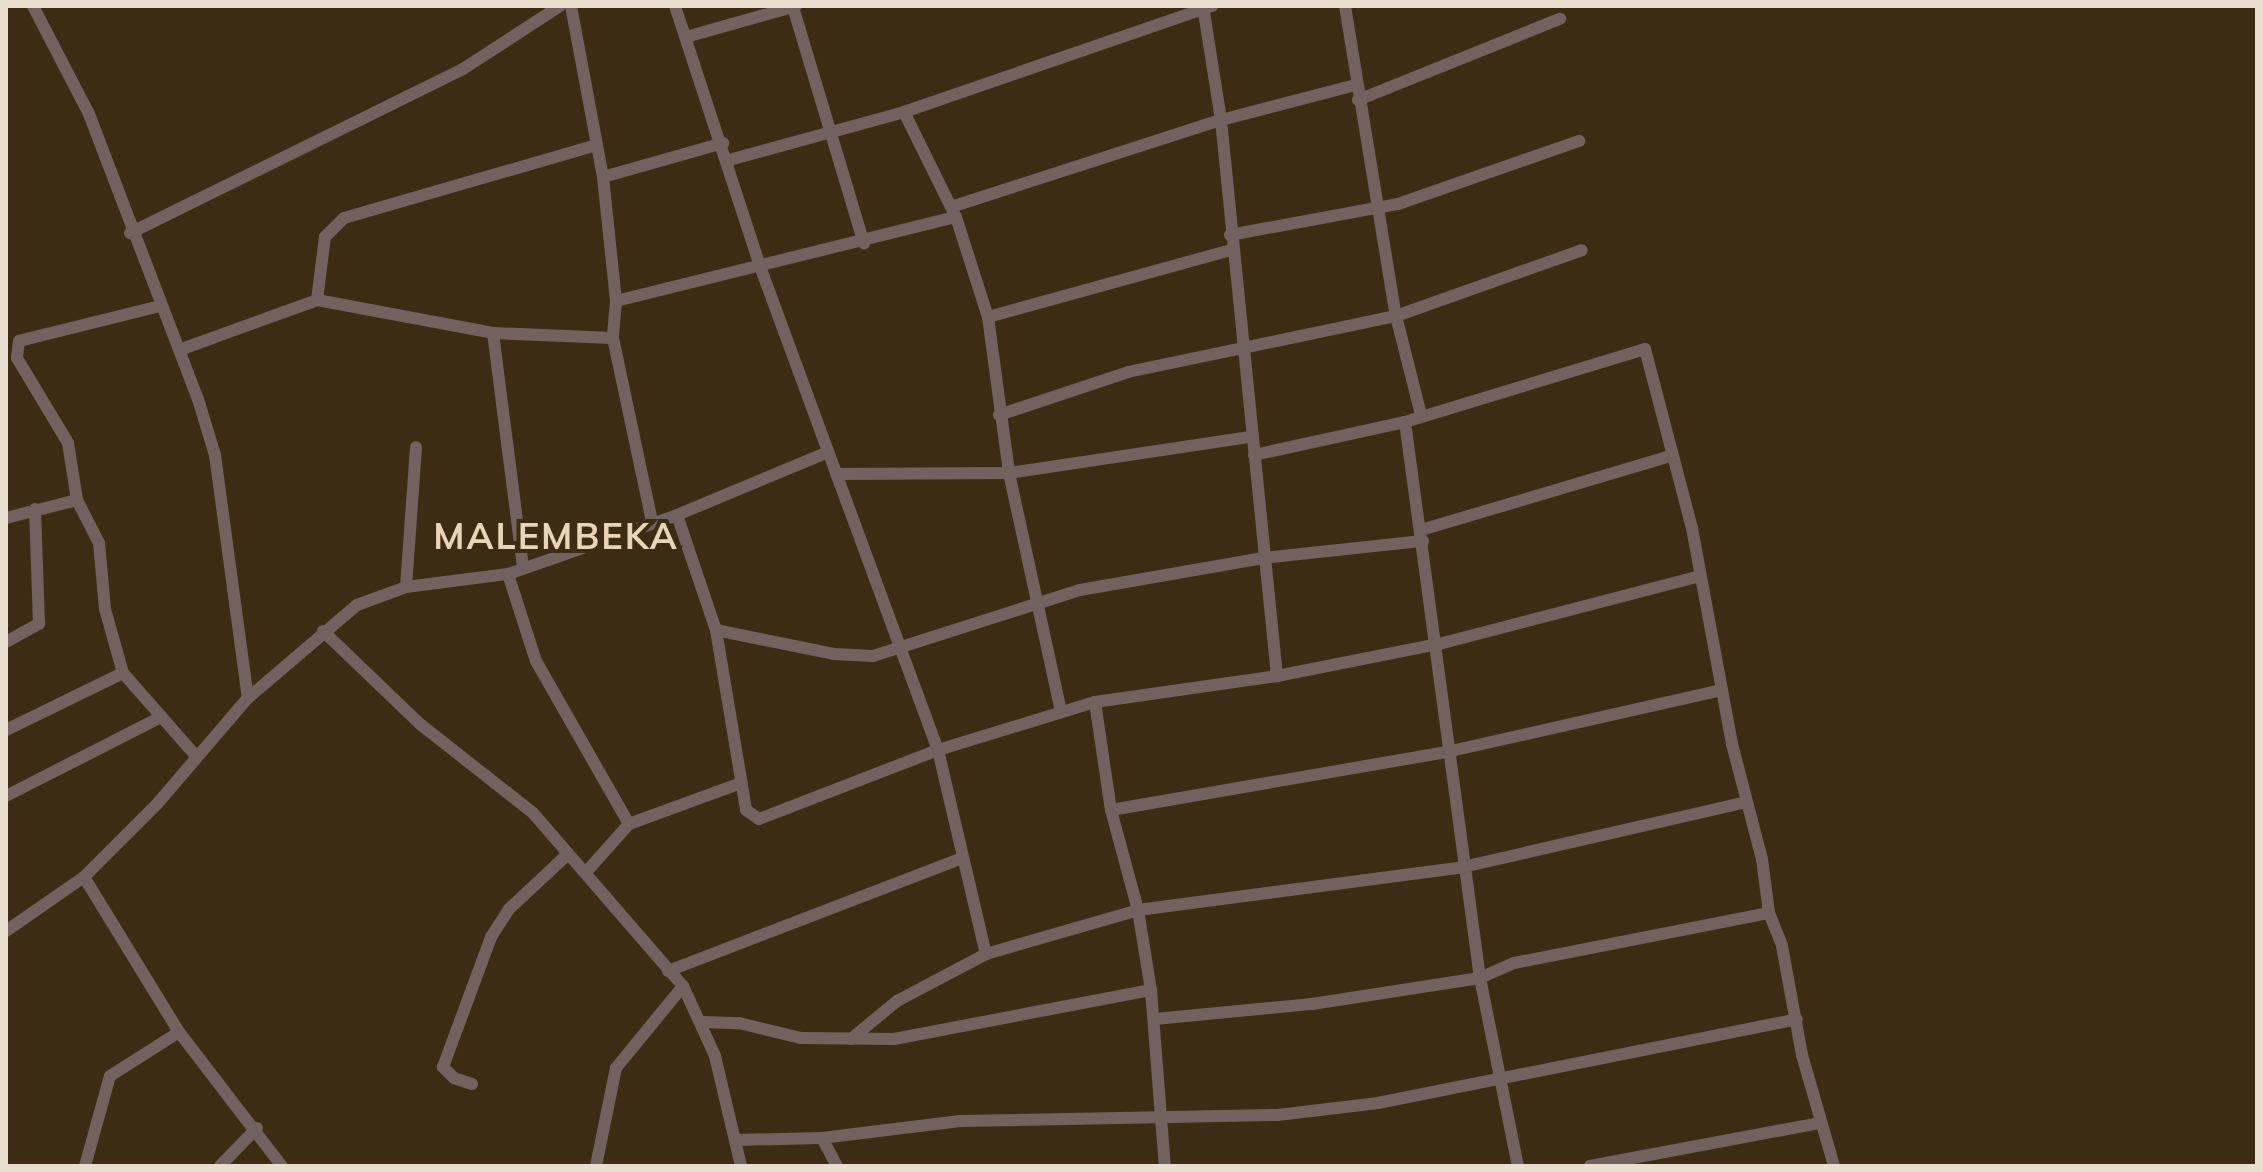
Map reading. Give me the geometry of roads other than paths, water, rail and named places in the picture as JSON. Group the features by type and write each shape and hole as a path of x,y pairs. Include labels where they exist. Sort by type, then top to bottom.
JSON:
{"street":[{"path":"33,6 89,114 130,233 160,306 182,349 215,455 248,698"},
{"path":"130,233 463,69 560,6"},
{"path":"571,6 603,177 616,301 613,338 652,522"},
{"path":"675,6 729,160 761,269 826,453 938,750 986,954"},
{"path":"686,37 795,6 864,244"},
{"path":"1345,6 1355,85 1396,316 1421,415"},
{"path":"729,160 904,112 1206,7 1221,120 1250,437 1277,676"},
{"path":"1358,100 1560,19"},
{"path":"616,301 864,244 1221,120 1355,85"},
{"path":"904,112 954,212 988,317 1009,473 1061,712"},
{"path":"1230,235 1417,198 1579,141"},
{"path":"603,177 723,143"},
{"path":"317,300 325,237 344,218 597,145"},
{"path":"988,317 1232,250"},
{"path":"999,415 1097,380 1396,316 1582,250"},
{"path":"182,349 317,300 493,333 613,338"},
{"path":"160,306 19,341 17,358 68,443 77,500 99,543 105,609 123,673 159,718 196,756"},
{"path":"493,333 523,567"},
{"path":"1254,455 1405,422 1640,347 1649,356 1700,576 1769,913 1782,946 1819,1123 1834,1166"},
{"path":"1405,422 1439,644 1463,867 1480,978 1518,1166"},
{"path":"836,474 1009,473 1250,437"},
{"path":"406,587 416,447"},
{"path":"6,931 84,877 157,804 248,698 357,605 406,587 508,574 677,515 826,453"},
{"path":"716,630 856,658 900,647 1035,602 1263,558 1422,535 1671,456"},
{"path":"6,518 77,500"},
{"path":"6,642 39,624 35,509"},
{"path":"677,515 716,630 746,810 759,819 938,750 1095,702 1277,676 1439,644 1700,576"},
{"path":"508,574 536,661 629,824"},
{"path":"323,631 420,724 533,813 568,854 588,870 683,986 702,1022 741,1166"},
{"path":"6,730 123,673"},
{"path":"1111,810 1451,751 1721,690"},
{"path":"1095,702 1111,810 1138,910 1151,990 1165,1166"},
{"path":"6,796 159,718"},
{"path":"588,870 629,824 741,783"},
{"path":"851,1039 897,1001 986,954 1138,910 1463,867 1746,802"},
{"path":"472,1084 446,1074 443,1067 491,937 509,909 568,854"},
{"path":"668,971 962,858"},
{"path":"84,877 179,1032 257,1128 282,1166"},
{"path":"1155,1019 1312,1004 1480,978 1514,963 1769,913"},
{"path":"596,1166 616,1068 683,986"},
{"path":"702,1022 739,1023 801,1038 894,1039 1151,990"},
{"path":"735,1140 822,1138 960,1121 1292,1113 1378,1103 1797,1019"},
{"path":"85,1166 110,1076 179,1032"},
{"path":"1590,1166 1819,1123"},
{"path":"220,1166 257,1128"},
{"path":"822,1138 837,1166"}],"district":[{"name":"MALEMBEKA","path":"556,536"}]}
